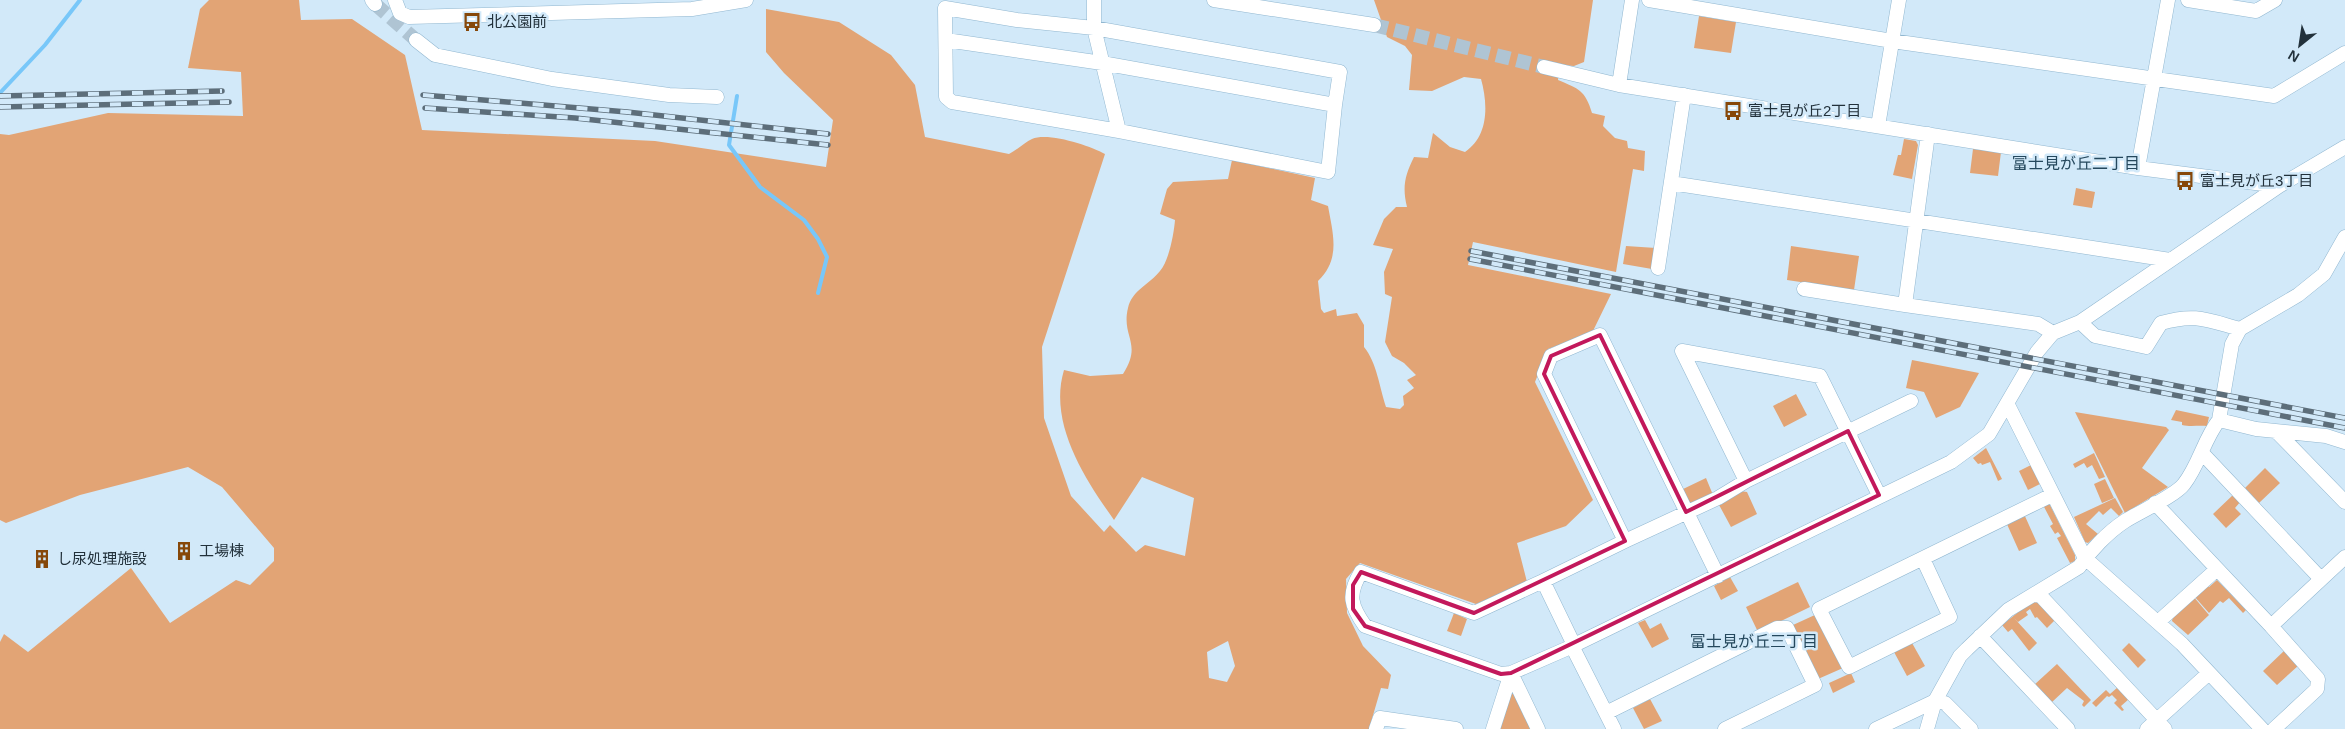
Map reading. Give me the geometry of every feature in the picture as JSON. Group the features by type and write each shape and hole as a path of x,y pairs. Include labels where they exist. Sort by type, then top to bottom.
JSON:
{"street":[{"path":"395,0 400,13 409,17 692,9 746,0"},
{"path":"1094,0 1094,28 1119,131"},
{"path":"1214,0 1243,2 1374,25"},
{"path":"1619,85 1632,0"},
{"path":"1649,0 1892,41 2274,96 2345,53"},
{"path":"1878,126 1899,0"},
{"path":"2138,168 2168,0"},
{"path":"2188,0 2256,11 2275,0"},
{"path":"945,8 1017,20 1094,28 1340,72 1328,172 1119,131 952,102 946,97 946,40 945,8"},
{"path":"416,40 435,55 552,79 669,95 717,97"},
{"path":"946,40 1102,63 1335,105"},
{"path":"1544,66 1619,85 2138,168 2280,186"},
{"path":"1658,268 1684,95"},
{"path":"1905,305 1928,134"},
{"path":"1911,401 1746,481 1739,487 1474,613 1361,572 1353,585 1353,609 1365,626 1501,674 1511,673 1571,647 1951,462 1973,448 1989,434 2008,405 2037,352 2053,333 2080,322 2280,186 2345,147"},
{"path":"1671,183 2170,260"},
{"path":"1928,729 1935,701 1960,656 1980,636 2008,610 2078,567 2123,522 2184,484 2218,420 2232,344 2240,329 2298,295 2324,274 2345,237"},
{"path":"1804,289 2038,324 2053,333"},
{"path":"2080,322 2095,336 2146,347 2161,323 2180,318 2198,317 2240,329"},
{"path":"1625,541 1544,374 1551,356 1600,335 1718,576"},
{"path":"1746,481 1682,351 1820,376 1878,496"},
{"path":"2008,405 2085,558 2158,622 2262,729"},
{"path":"2218,420 2256,429 2326,436 2345,442"},
{"path":"2277,432 2345,502"},
{"path":"2202,453 2321,579"},
{"path":"1923,558 1950,618 1849,667 1819,608 2052,495"},
{"path":"2155,503 2216,570 2271,626 2318,679 2317,688 2274,729"},
{"path":"2271,626 2345,557"},
{"path":"2158,622 2216,570"},
{"path":"1543,581 1571,647 1614,729"},
{"path":"2038,593 2156,726 2209,673"},
{"path":"1606,713 1777,628 1787,628 1815,685 1725,729"},
{"path":"1980,636 2068,729"},
{"path":"1493,729 1511,673"},
{"path":"1511,673 1538,729"},
{"path":"1876,729 1935,701 1946,703 1971,729"},
{"path":"1376,729 1380,718 1456,729"}],"highlighted area":[{"path":"1600,335 1686,512 1848,431 1879,495 1511,673 1501,674 1365,626 1353,609 1353,585 1361,572 1474,613 1625,541 1544,374 1551,356"}],"shaded area":[{"path":"209,0 299,0 301,20 352,19 405,55 422,130 655,141 826,167 833,120 784,73 766,52 766,9 839,22 891,55 915,85 925,137 1009,154 1032,139 1048,137 1080,144 1105,154 1042,347 1044,418 1071,496 1104,532 1110,525 1136,552 1145,545 1185,556 1194,498 1142,477 1114,520 1092,487 1072,449 1065,430 1060,390 1064,370 1090,376 1123,374 1129,363 1132,347 1127,318 1130,302 1133,296 1156,276 1163,266 1172,239 1175,220 1160,214 1167,189 1173,182 1228,179 1232,160 1315,178 1311,200 1328,206 1334,246 1330,264 1318,281 1321,309 1324,313 1336,309 1337,316 1357,313 1364,325 1364,347 1375,367 1386,407 1400,409 1404,405 1403,396 1414,388 1407,380 1416,375 1404,363 1392,356 1385,342 1392,297 1385,294 1384,272 1393,249 1373,245 1384,219 1396,207 1407,207 1405,181 1414,157 1428,158 1433,133 1450,147 1465,152 1479,137 1485,119 1485,99 1481,79 1464,77 1432,91 1409,90 1412,55 1405,46 1387,37 1374,0 1593,0 1584,62 1574,66 1560,65 1558,80 1580,91 1587,99 1592,113 1605,116 1603,126 1615,138 1627,141 1628,148 1645,151 1644,171 1633,169 1616,272 1473,242 1468,265 1611,294 1592,333 1548,349 1535,382 1593,500 1566,526 1517,543 1527,582 1476,604 1360,563 1346,579 1347,613 1363,646 1391,675 1388,689 1381,688 1369,729 0,729 0,642 4,634 28,652 131,568 170,623 236,580 250,585 274,561 274,548 222,487 188,467 80,495 6,523 0,520 0,134 9,135 108,113 243,116 241,72 188,68 200,9","holes":["1228,641 1235,666 1227,682 1209,678 1207,652"]},
{"path":"1699,16 1736,22 1731,53 1694,48"},
{"path":"1904,139 1916,141 1918,145 1912,179 1893,175 1898,155 1901,155"},
{"path":"1973,149 2001,152 1998,176 1970,173"},
{"path":"2076,188 2095,192 2092,208 2073,205"},
{"path":"1626,246 1656,248 1652,269 1623,264"},
{"path":"1791,246 1859,256 1854,290 1787,280"},
{"path":"1912,360 1979,373 1960,407 1936,418 1924,392 1906,388"},
{"path":"1796,394 1807,415 1784,427 1773,406"},
{"path":"2176,410 2209,417 2207,426 2185,426 2182,425 2182,422 2171,420"},
{"path":"2075,412 2166,427 2169,430 2142,468 2168,487 2125,513"},
{"path":"1986,448 2002,479 1998,481 1990,462 1982,465 1981,463 1978,464 1973,458"},
{"path":"2094,453 2105,477 2099,479 2092,465 2087,468 2084,463 2075,468 2073,464"},
{"path":"2031,465 2040,484 2028,490 2019,471"},
{"path":"2265,468 2280,483 2259,503 2245,488"},
{"path":"1706,478 1713,495 1689,506 1681,490"},
{"path":"2105,479 2114,498 2102,503 2094,484"},
{"path":"1740,491 1747,492 1757,514 1731,527 1718,503"},
{"path":"2234,494 2241,501 2235,508 2241,514 2226,528 2213,514"},
{"path":"2115,498 2123,512 2119,516 2111,508 2103,515 2099,511 2086,524 2098,534 2088,543 2085,542 2074,517"},
{"path":"2045,503 2050,505 2075,555 2075,561 2070,563 2057,538 2061,536 2058,532 2055,534 2050,526 2053,524 2043,505"},
{"path":"2024,514 2037,543 2019,551 2006,522"},
{"path":"1730,577 1738,591 1721,600 1714,586"},
{"path":"2217,580 2246,610 2243,613 2229,598 2223,603 2220,601 2209,613 2194,596 2206,585 2209,587"},
{"path":"1798,582 1810,607 1758,632 1746,607"},
{"path":"2193,596 2209,615 2188,635 2172,621 2173,616"},
{"path":"2031,602 2040,603 2055,620 2047,628 2037,617 2035,618 2030,609 2026,612 2028,615 2018,622 2014,618 2037,643 2029,651 2012,629 2008,632 2002,625"},
{"path":"1454,613 1467,619 1461,636 1447,631"},
{"path":"1817,614 1843,668 1818,679 1793,625"},
{"path":"1645,620 1650,629 1661,623 1669,639 1652,648 1638,623"},
{"path":"1912,643 1925,666 1907,676 1894,652"},
{"path":"2129,643 2146,660 2138,668 2122,650"},
{"path":"2285,650 2299,665 2277,685 2263,671"},
{"path":"2057,664 2091,700 2084,707 2082,705 2084,701 2067,688 2051,703 2034,685"},
{"path":"1851,673 1855,682 1833,693 1829,683"},
{"path":"1512,686 1532,729 1498,729"},
{"path":"2118,687 2129,699 2121,706 2124,710 2122,711 2114,703 2117,700 2112,695 2107,696 2096,707 2092,703 2106,690 2110,694"},
{"path":"1650,699 1662,721 1644,729 1633,708"}],"waterway":[{"path":"0,93 45,45 80,0"},
{"path":"737,96 729,145 760,187 804,220 818,239 827,257 818,293"}],"tunnel":[{"path":"375,4 416,40"},
{"path":"1374,25 1544,67"}],"railway":[{"path":"0,96 222,91"},
{"path":"423,95 627,112 828,134"},
{"path":"0,107 229,102"},
{"path":"425,108 575,118 828,145"},
{"path":"1471,251 2345,418"},
{"path":"1470,259 2345,428"}],"place":[{"name":"北公園前","path":"472,22"},
{"name":"富士見が丘2丁目","path":"1733,111"},
{"name":"富士見が丘3丁目","path":"2185,181"},
{"name":"工場棟","path":"184,551"},
{"name":"し尿処理施設","path":"42,559"}],"district":[{"name":"富士見が丘二丁目","path":"2076,163"},
{"name":"富士見が丘三丁目","path":"1754,641"}]}
